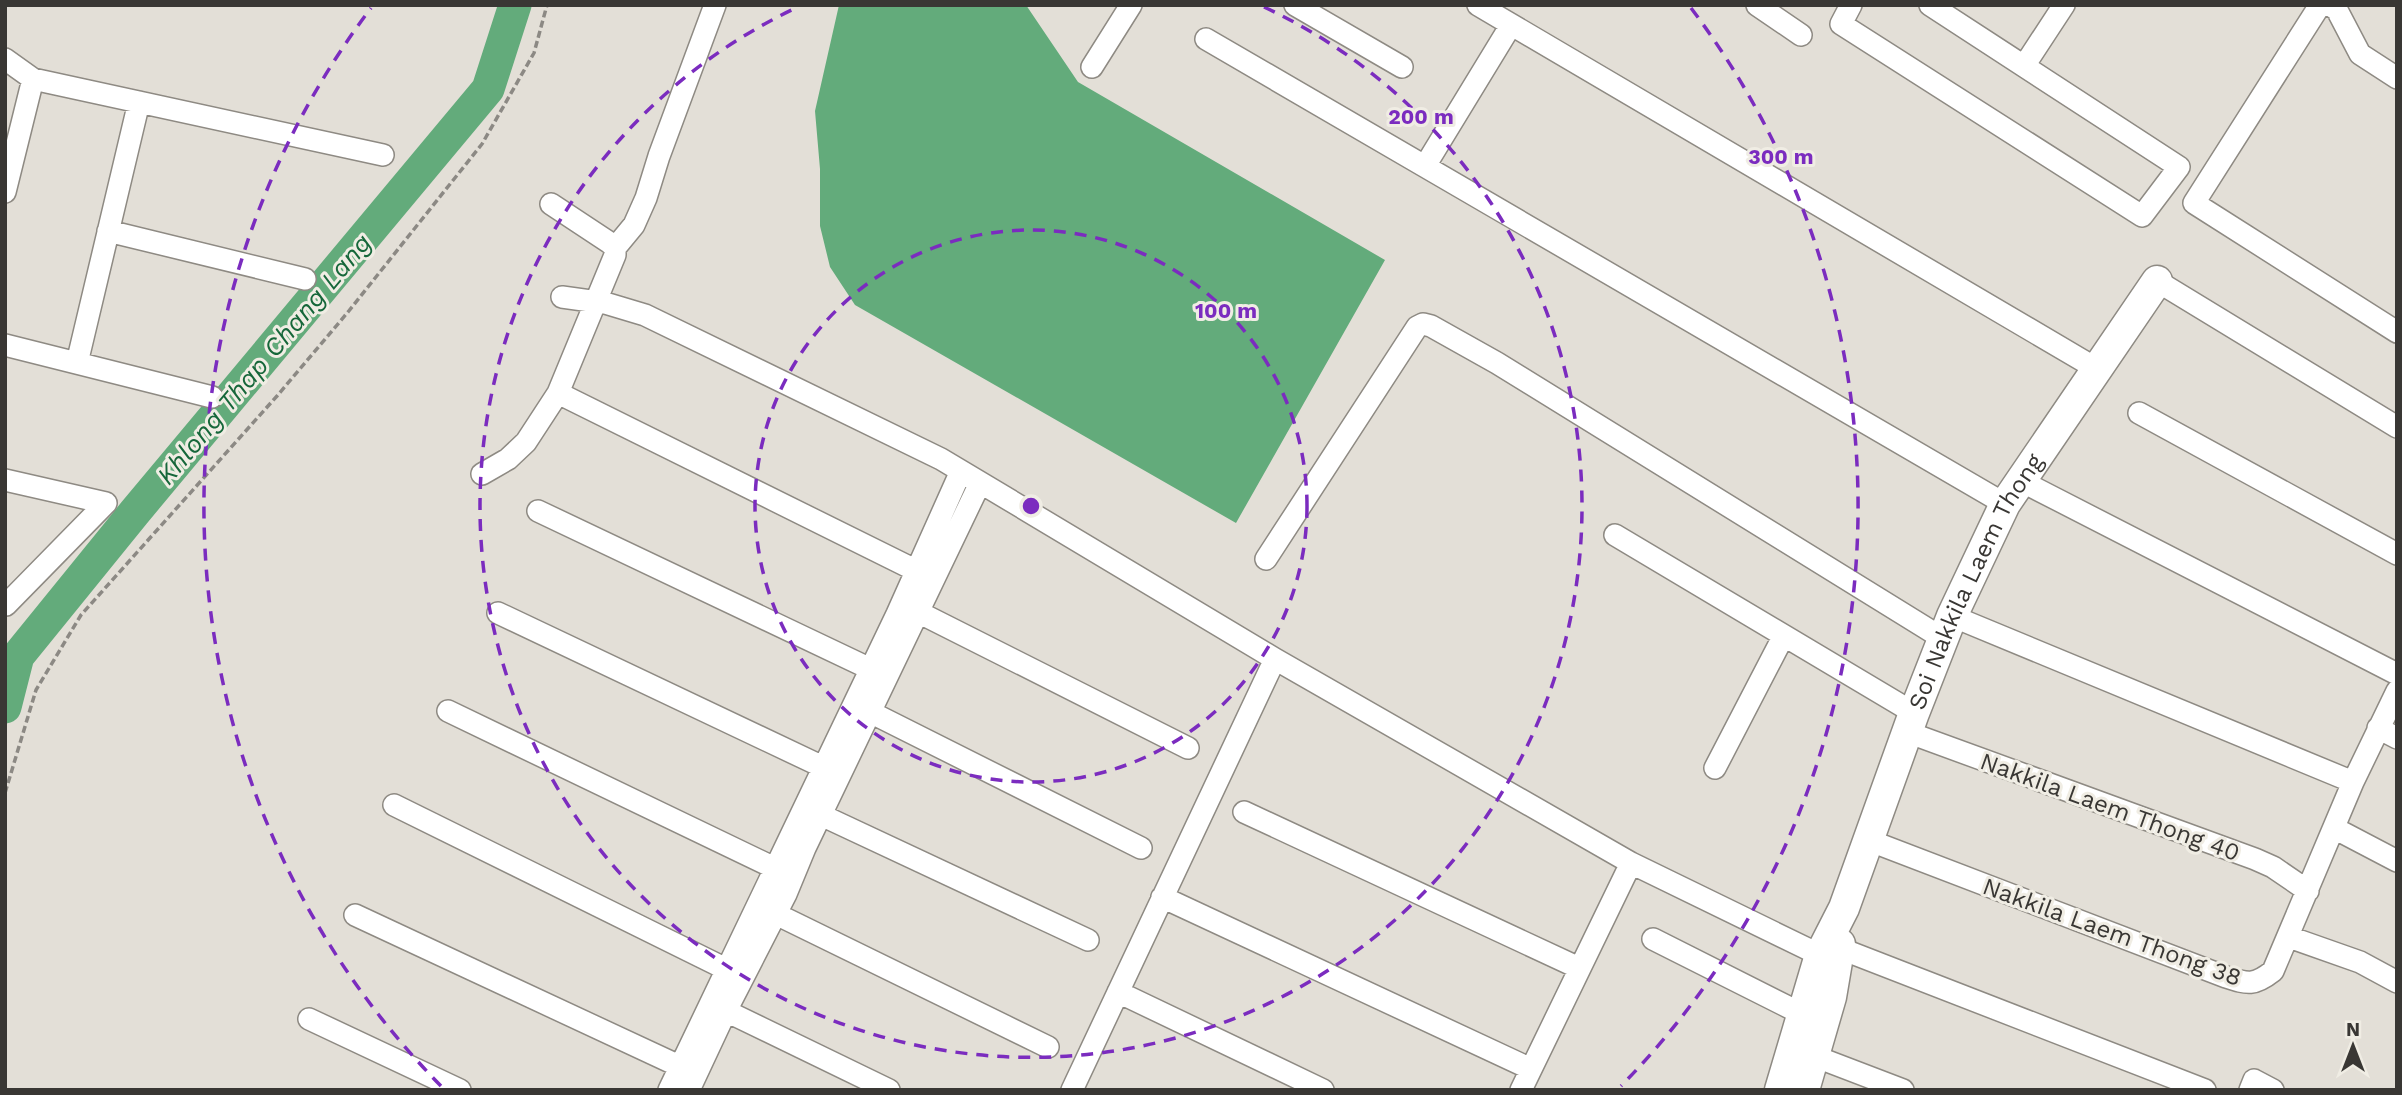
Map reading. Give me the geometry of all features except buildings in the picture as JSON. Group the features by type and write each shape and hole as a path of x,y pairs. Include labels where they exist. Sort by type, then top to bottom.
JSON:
{"street":[{"path":"482,474 508,459 526,442 558,393 615,255 615,248 634,225 646,198 715,5"},
{"path":"1092,67 1130,5"},
{"path":"1295,5 1402,67"},
{"path":"1478,5 2097,369"},
{"path":"1757,5 1801,35"},
{"path":"1851,5 1841,24 2142,216 2179,167 1930,5"},
{"path":"2024,66 2064,5"},
{"path":"2397,78 2360,54 2332,6 2194,203 2397,332"},
{"path":"1425,166 1511,25"},
{"path":"1206,39 1425,166 2013,493 2397,674"},
{"path":"5,59 33,79 383,155"},
{"path":"5,192 33,79"},
{"path":"77,363 139,102"},
{"path":"551,204 615,248"},
{"path":"108,231 305,279"},
{"path":"2157,281 2397,427"},
{"name":"Soi Nakkila Laem Thong","path":"1780,1090 1802,1014 1830,951 1910,723 1947,627 2013,493 2157,281"},
{"path":"562,297 596,302 645,315 961,471 1275,659 1631,863 1830,951 2205,1090"},
{"path":"1266,559 1417,327 1423,324 1497,363 1947,627 2353,782"},
{"path":"5,345 212,397"},
{"path":"558,393 915,570"},
{"path":"2139,413 2397,554"},
{"path":"689,1077 726,969 821,815 870,712 879,673 915,570 961,471"},
{"path":"5,480 106,503 6,605"},
{"path":"669,1090 689,1077 776,914 785,873 823,767 918,612 980,483"},
{"path":"538,511 879,673"},
{"name":"Nakkila Laem Thong 40","path":"1615,535 1783,637 1910,723 2255,859 2273,867 2308,891"},
{"path":"918,612 1188,748"},
{"path":"498,613 823,767"},
{"path":"1715,768 1783,637"},
{"path":"1072,1090 1275,659"},
{"name":"Nakkila Laem Thong 38","path":"1868,841 2246,983 2259,982 2273,971 2353,782 2397,691"},
{"path":"448,711 785,873"},
{"path":"870,712 1141,848"},
{"path":"2378,728 2397,738"},
{"path":"394,805 726,969"},
{"path":"1244,812 1579,968"},
{"path":"821,815 1088,940"},
{"path":"2334,828 2397,861"},
{"path":"1521,1090 1631,863"},
{"path":"1162,897 1531,1069"},
{"path":"776,914 1048,1047"},
{"path":"355,915 689,1077"},
{"path":"2289,937 2360,962 2397,982"},
{"path":"1653,939 1802,1014"},
{"name":"Soi Nakkila Laem Thong","path":"1804,1090 1831,997 1830,951"},
{"path":"1118,992 1323,1090"},
{"path":"726,1011 889,1090"},
{"path":"309,1019 460,1090"},
{"path":"1814,1056 1903,1090"},
{"path":"2250,1090 2254,1080 2273,1090"}],"path":[{"path":"5,793 36,690 81,615 277,396 482,144 534,53 547,5"}],"shaded area":[{"path":"839,5 1026,5 1078,82 1385,260 1236,523 855,305 830,267 820,226 820,169 815,111"}],"waterway":[{"name":"Khlong Thap Chang Lang","path":"5,707 18,656 488,89 515,5"}]}
